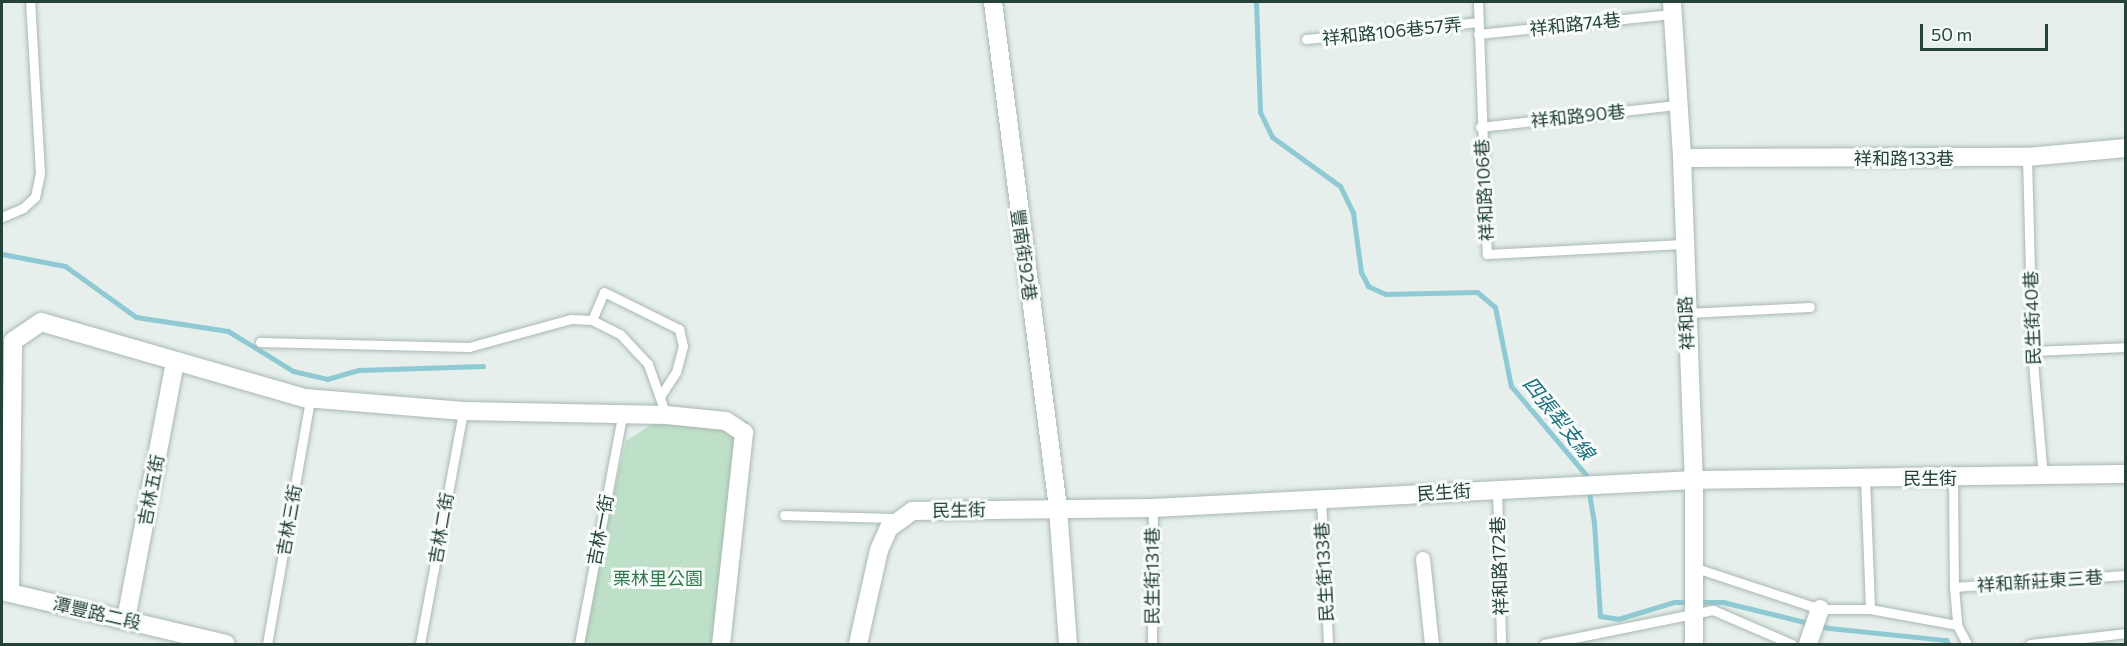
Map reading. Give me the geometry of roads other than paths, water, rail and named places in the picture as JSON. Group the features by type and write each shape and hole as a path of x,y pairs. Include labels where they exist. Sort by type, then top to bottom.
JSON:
{"street":[{"name":"豐南街92巷","path":"993,2 1058,508 1068,645"},
{"name":"祥和路","path":"1672,8 1676,105 1682,158 1683,244 1694,480 1696,568 1693,611 1694,645"},
{"name":"祥和路133巷","path":"1682,158 2027,158 2126,148"},
{"path":"6,592 5,562 13,341 40,322 305,398 463,411 622,416 666,415 726,421 744,433 721,645"},
{"name":"吉林五街","path":"126,619 175,362"},
{"name":"民生街","path":"903,518 912,511 1153,508 1574,484 1694,480 1953,479 2126,474"},
{"path":"858,645 879,550 890,528 903,518"},
{"path":"1423,559 1432,645"},
{"name":"潭豐路二段","path":"6,592 126,619 226,645"},
{"path":"1808,645 1812,626 1820,609"}],"lane":[{"path":"2,217 23,208 35,197 40,173 30,2"},
{"name":"祥和路106巷","path":"1478,2 1480,127 1487,254 1683,244"},
{"name":"祥和路74巷","path":"1478,34 1672,8"},
{"name":"祥和路106巷57弄","path":"1306,39 1478,22"},
{"name":"祥和路90巷","path":"1480,127 1676,105"},
{"name":"民生街40巷","path":"2027,158 2032,351 2043,477"},
{"path":"592,320 604,292 679,329 682,346 676,372 660,397"},
{"path":"1686,313 1810,307"},
{"path":"260,342 469,347 571,318 592,320 620,334 648,364 666,415"},
{"path":"2032,351 2126,347"},
{"name":"吉林三街","path":"267,645 310,401 305,398"},
{"name":"吉林二街","path":"420,645 463,411"},
{"name":"吉林一街","path":"579,645 622,416"},
{"path":"1865,478 1870,609"},
{"path":"1953,479 1954,587 1957,625 1967,645"},
{"name":"祥和路172巷","path":"1497,488 1501,645"},
{"name":"民生街133巷","path":"1321,500 1328,645"},
{"name":"民生街131巷","path":"1152,645 1153,508"},
{"path":"784,515 903,518"},
{"path":"1696,568 1820,609 1870,609 1957,625"},
{"name":"祥和新莊東三巷","path":"1954,587 2126,575"},
{"path":"1544,645 1693,611 1713,610 1792,645"},
{"path":"2030,645 2126,633"}],"waterway":[{"name":"四張犁支線","path":"1256,2 1260,112 1272,137 1340,186 1353,213 1361,272 1368,286 1385,294 1477,292 1495,307 1511,386 1586,475 1594,523 1600,616 1618,619 1674,602 1723,602 1829,628 1946,640 1948,644"},
{"path":"2,254 65,266 136,317 228,331 293,371 327,379 359,370 483,366"}],"park label":[{"name":"栗林里公園","path":"658,578"}]}
